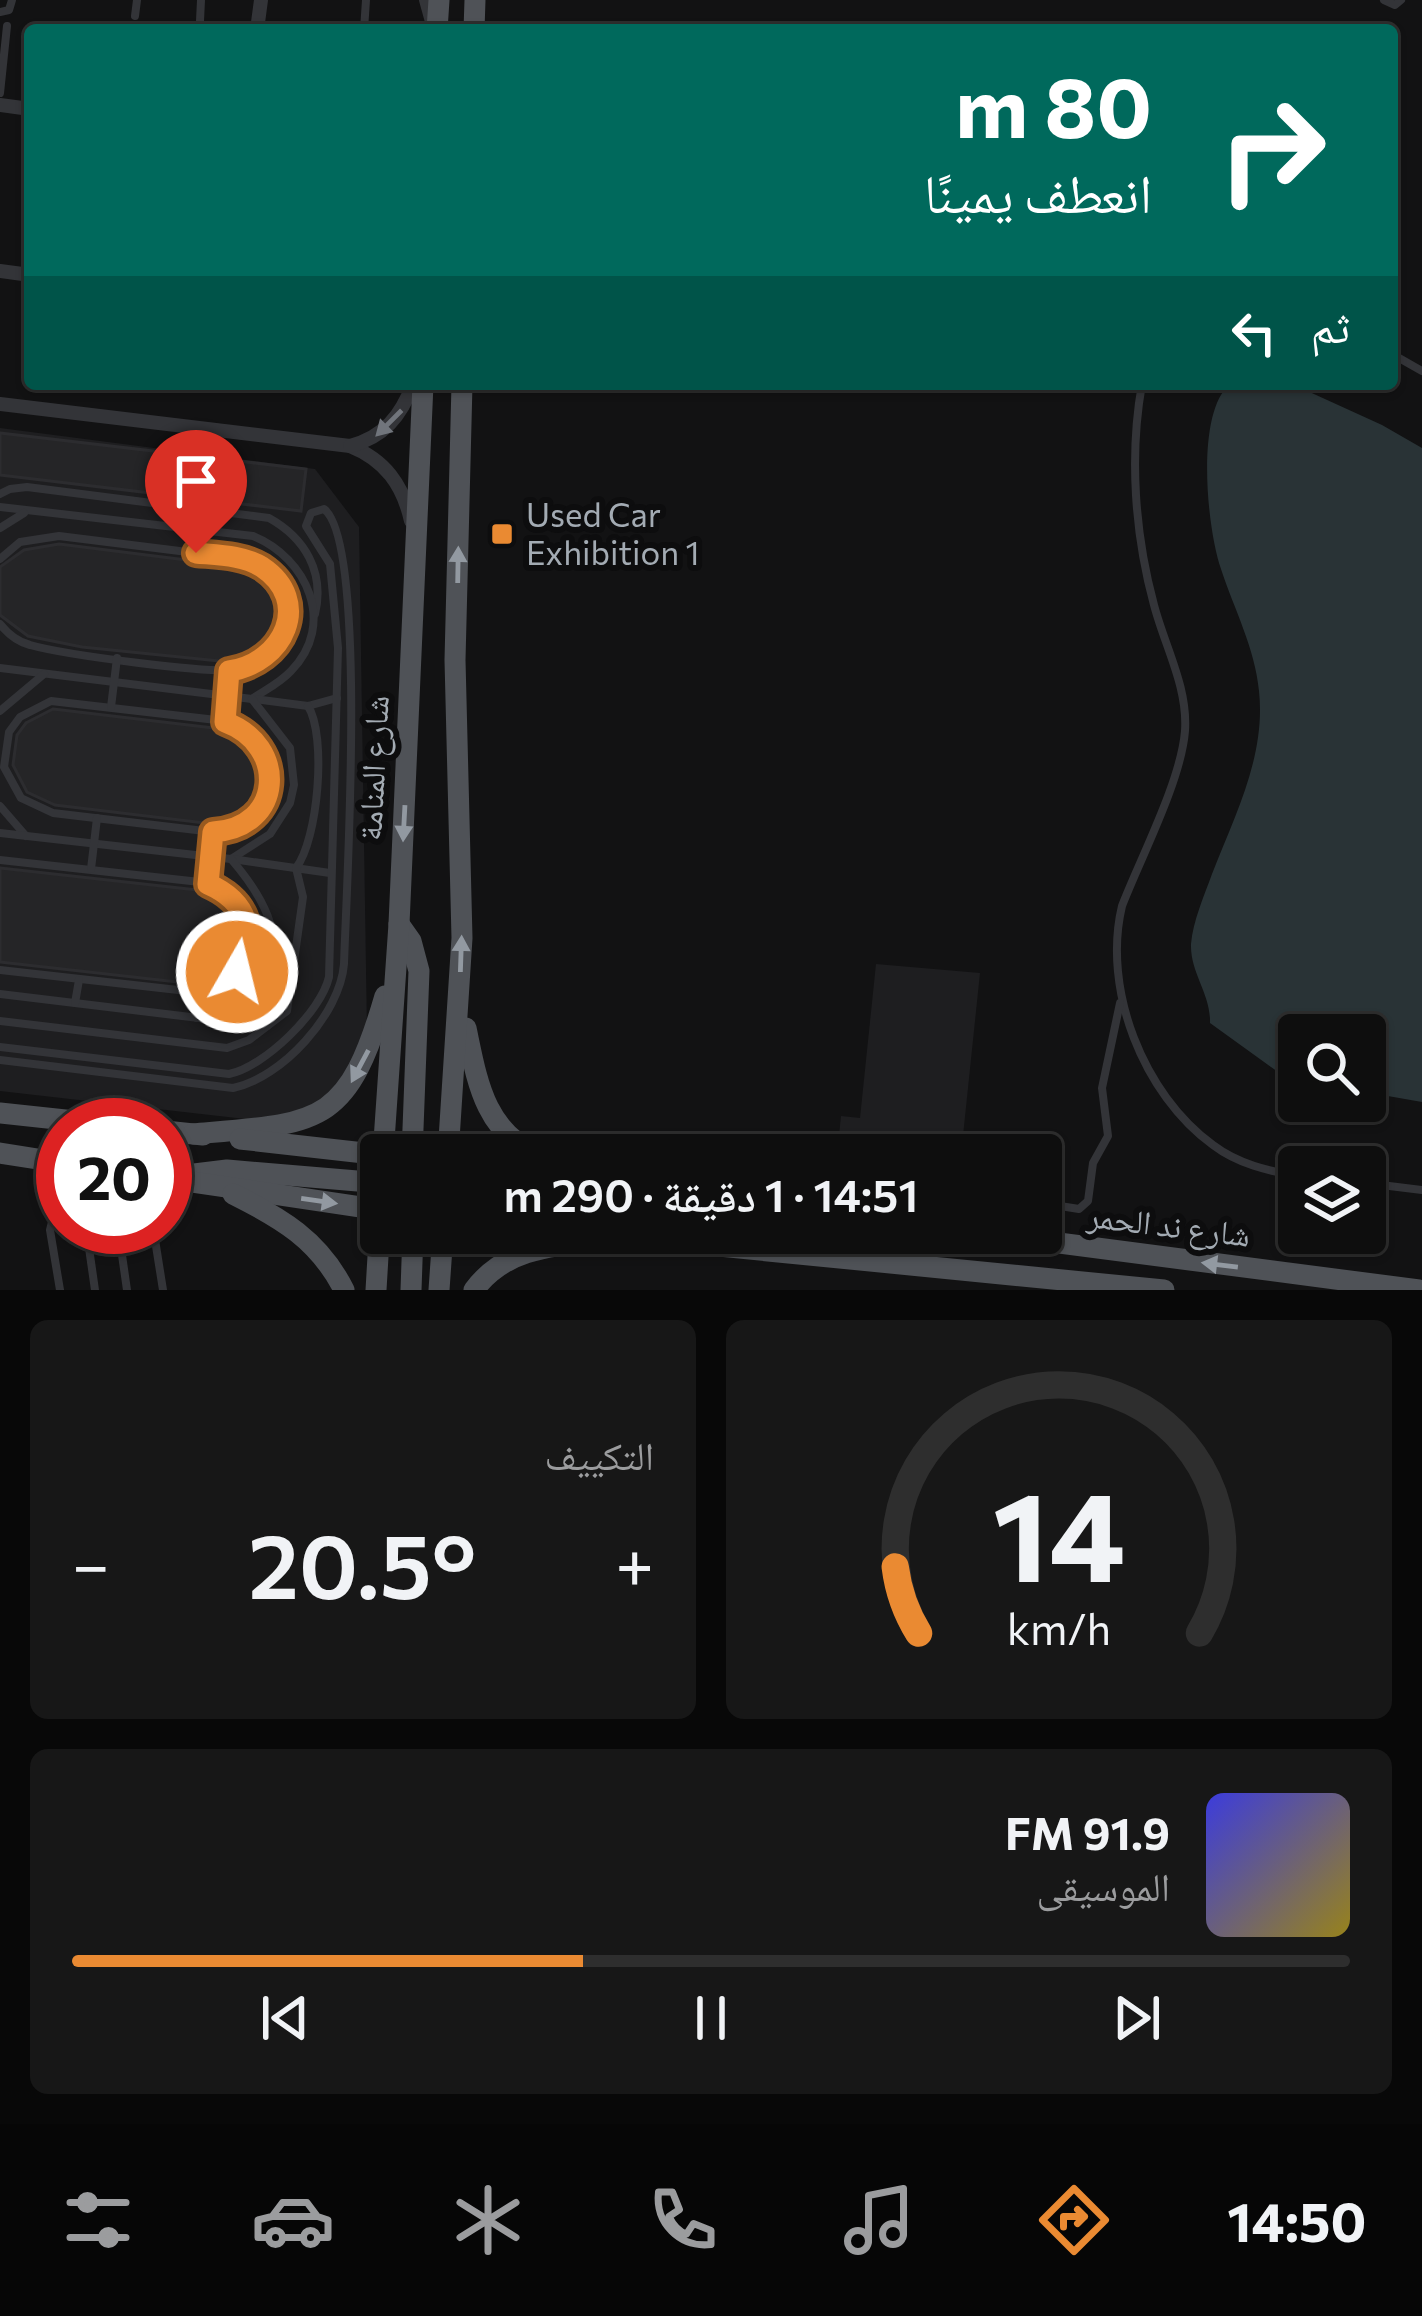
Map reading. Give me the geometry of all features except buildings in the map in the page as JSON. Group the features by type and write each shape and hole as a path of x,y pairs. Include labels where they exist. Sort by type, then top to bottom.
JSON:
{"main road":[{"name":"شارع المنامة","path":"384,1134 424,390"},
{"path":"450,1134 460,998 462,877 455,660 462,390"},
{"path":"399,924 411,941 419,971 413,1134"},
{"path":"193,1134 284,1125 312,1116 336,1100 355,1079 368,1054 397,955"},
{"path":"460,998 484,1104 506,1134"},
{"path":"0,1113 36,1117"},
{"path":"193,1134 360,1152"},
{"path":"0,1153 36,1158"},
{"path":"192,1176 227,1170 360,1181"},
{"path":"192,1182 360,1205"},
{"path":"217,1186 297,1229 328,1262 344,1290"},
{"name":"شارع ند الحمر","path":"1062,1243 1419,1290"},
{"path":"376,1290 378,1254"},
{"path":"411,1290 412,1254"},
{"path":"439,1290 441,1254"},
{"path":"474,1290 489,1272 520,1254"},
{"name":"شارع ند الحمر","path":"798,1254 1164,1290"}],"street":[{"path":"350,446 372,439 391,425 410,390"},
{"path":"0,404 350,446 379,462 394,478 416,544"}],"lane":[{"path":"0,12 9,10 13,0"},
{"path":"135,16 137,0"},
{"path":"200,21 201,0"},
{"path":"1384,0 1395,5 1401,0"},
{"path":"0,93 7,26"},
{"path":"1141,390 1136,449 1141,537 1154,606 1185,708 1185,735 1179,762 1122,906 1115,952 1121,998 1158,1081 1193,1129 1240,1162 1278,1171"},
{"path":"0,494 26,488 268,518 284,526 307,552 318,584 314,619 304,653 292,670 252,699"},
{"path":"0,507 253,536 289,556 310,592 314,619"},
{"path":"0,1047 218,1073 250,1066 310,1015 326,991 338,648 330,565 306,526 317,509 330,512 339,531 352,655 343,981 338,997 319,1024 260,1078 233,1088 0,1060"},
{"path":"0,528 27,511"},
{"path":"131,545 133,524"},
{"path":"228,557 232,534"},
{"path":"0,559 20,542 59,536 228,557 259,565 272,575 286,604 287,620 283,636 263,662 229,671 29,645 0,624"},
{"path":"111,707 117,658"},
{"path":"2,665 308,706 337,698"},
{"path":"225,722 229,671"},
{"path":"0,711 45,673"},
{"path":"231,859 270,833 290,803 294,785 290,748 252,699"},
{"path":"52,701 111,707 225,722 256,739 269,766 270,781 259,810 235,829 213,832 53,813 21,798 4,766 4,749 20,717 52,701"},
{"path":"0,1021 227,1048 242,1044 287,1011 304,897 296,868 309,848 319,740 308,706"},
{"path":"0,806 26,836"},
{"path":"91,869 97,818"},
{"path":"208,884 213,832"},
{"path":"0,833 330,873"},
{"path":"202,1019 252,993 267,970 274,943 264,901 231,859"},
{"path":"0,860 208,884 238,902 249,929 249,943 237,972 211,989 196,992 0,970"},
{"path":"249,943 274,943"},
{"path":"75,1003 79,980"},
{"path":"196,992 202,1019"},
{"path":"0,994 268,1026"},
{"path":"1062,1206 1079,1209 1088,1201 1093,1163 1108,1136 1102,1088 1121,998"},
{"path":"1386,1186 1422,1190"},
{"path":"54,1254 60,1290"},
{"path":"90,1254 95,1290"},
{"path":"122,1254 127,1290"},
{"path":"157,1254 163,1290"}],"shaded area":[{"path":"1226,390 1305,390 1422,448 1422,1102 1386,1096 1386,1014 1278,1014 1278,1072 1210,1023 1191,944 1247,785 1260,715 1253,659 1221,569 1212,527 1207,472 1212,420"},
{"path":"0,428 315,469 359,527 367,1032 360,1062 311,1111 254,1120 192,1113 192,1098 61,1098 0,1091"},
{"path":"876,964 980,973 963,1134 839,1134 841,1116 860,1118"}],"place":[{"name":"Used Car Exhibition 1","path":"502,534"}],"route":[{"path":"196,553 259,565 272,575 286,604 283,636 274,650 263,662 229,671 225,722 256,739 269,766 270,781 259,810 249,821 213,832 208,884 238,902 249,929 245,958 237,972"}]}
